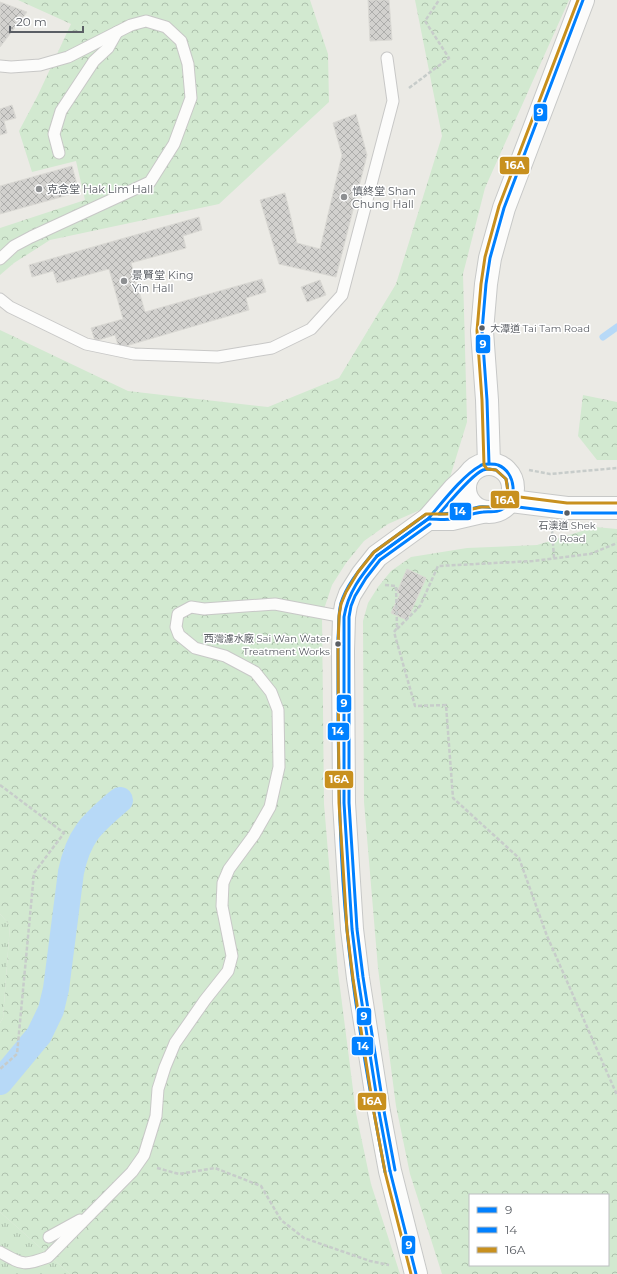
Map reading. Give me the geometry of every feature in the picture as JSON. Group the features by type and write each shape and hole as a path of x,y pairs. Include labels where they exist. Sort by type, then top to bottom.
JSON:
{"main road":[{"path":"490,464 482,331 490,258 504,208 583,0"},
{"path":"415,1272 390,1171 379,1112 358,978 352,929 344,803 342,651 344,617 350,594 362,575 377,556 428,519 454,488 474,470 481,465 498,465 511,476 514,484 511,501 501,510 488,513 482,512 475,508 466,497 466,483 468,476"},
{"path":"511,501 567,508 617,508"},
{"path":"428,519 452,519 482,512"}],"lane":[{"path":"0,66 11,67 40,64 68,57 131,25 146,20 166,27 181,41 188,64 192,98 174,144 150,182 31,237 14,246 0,259"},
{"path":"59,153 54,134 61,111 94,61 108,48 117,32"},
{"path":"0,300 10,307 86,344 134,354 218,357 272,348 311,329 342,295 393,101 387,58"},
{"path":"0,1252 19,1263 32,1263 48,1257 132,1172 144,1155 156,1116 158,1089 175,1043 205,1000 228,971 232,956 222,906 223,883 229,869 254,836 270,807 279,767 278,710 271,692 255,672 225,656 195,648 179,635 176,627 178,614 191,607 204,609 275,604 344,617"},
{"path":"49,1237 91,1213"}],"path":[{"path":"393,101 449,58 425,22 439,0"},
{"path":"529,470 550,474 617,468"},
{"path":"552,526 554,558"},
{"path":"394,632 420,606 438,566 533,560 590,554 617,543"},
{"path":"380,588 387,584 396,586 397,628 394,632 415,706 446,705 453,798 519,858 547,936 617,1095"},
{"path":"0,786 64,833 34,873 17,1054 0,1069"},
{"path":"138,1163 180,1174 215,1168 261,1186 280,1220 304,1238 370,1261 415,1272"}],"green space":[{"path":"18,0 310,0 328,54 329,102 219,204 50,240 14,263 0,275 0,228 85,200 76,161 32,172 19,131 38,95 71,24"},
{"path":"415,0 569,0 485,188 463,274 467,422 443,500 388,524 364,541 346,563 332,585 322,615 324,804 338,972 356,1113 371,1184 400,1274 70,1274 0,1212 0,1023 3,1018 10,925 0,914 0,330 128,391 268,407 339,378 396,284 442,136"},
{"path":"583,395 617,402 617,460 597,460 578,436"},
{"path":"595,527 617,529 617,1274 442,1274 410,1174 396,1106 378,968 364,802 363,621 368,603 378,587 391,571 411,557 467,548 537,545"},
{"path":"0,914 10,925 3,1018 0,1023"},
{"path":"0,1212 70,1274 0,1274"}],"building":[{"path":"368,0 389,0 392,40 370,41"},
{"path":"0,2 27,12 0,47"},
{"path":"12,105 16,118 4,121 7,133 0,135 0,109"},
{"name":"慎終堂 Shan Chung Hall","path":"356,114 367,155 336,277 279,264 260,200 285,193 297,243 320,249 342,155 333,123"},
{"name":"克念堂 Hak Lim Hall","path":"72,166 79,192 0,214 0,186"},
{"name":"景賢堂 King Yin Hall","path":"199,217 202,230 183,236 186,248 131,263 145,312 262,279 266,292 246,298 249,310 119,348 115,335 95,341 91,328 123,319 109,269 57,283 53,271 32,277 29,265"},
{"path":"320,280 326,295 307,302 301,287"},
{"path":"407,569 426,578 407,620 391,613 400,594 397,592"}],"waterway":[{"path":"603,337 617,327"},
{"path":"0,1082 39,1035 51,1010 56,989 71,872 78,848 94,823 120,800"}],"transit line":[{"name":"16A","path":"411,1274 385,1172 374,1113 353,979 347,930 339,803 339,616 341,604 346,592 358,572 374,552 426,514 451,514 481,507 494,507 506,499 508,492 506,479 496,470 487,469 484,465 482,400 477,331 481,284 485,257 499,206 578,0"},
{"name":"9","path":"489,464 487,400 482,331 490,258 504,208 583,0"},
{"name":"9","path":"489,464 497,465 504,469 512,480 513,494 507,506 499,511 479,513 453,519 428,519 452,490 473,470 481,465 489,464"},
{"name":"14","path":"489,469 496,470 506,479 508,492 503,503 495,507 479,507 454,513 439,514 472,478 483,470 489,469"},
{"name":"16A","path":"512,496 567,503 617,503"},
{"name":"14","path":"510,506 566,513 617,513"},
{"name":"14","path":"374,552 425,515"},
{"name":"9","path":"377,556 428,519"},
{"name":"9","path":"377,556 428,519"},
{"name":"14","path":"395,1170 384,1111 357,929 349,803 349,617 355,596 366,578 380,560 430,524"},
{"name":"14","path":"373,553 359,570 351,583 340,607 338,638 340,826 347,930 354,991 363,1051 385,1172"},
{"name":"9","path":"377,556 352,592 344,617 344,803 352,929 358,978 379,1112 390,1171"},
{"name":"9","path":"390,1171 415,1270 416,1274 390,1171"}],"place":[{"name":"克念堂 Hak Lim Hall","path":"39,189"},
{"name":"慎終堂 Shan Chung Hall","path":"344,197"},
{"name":"景賢堂 King Yin Hall","path":"124,281"},
{"name":"大潭道 Tai Tam Road","path":"482,328"},
{"name":"石澳道 Shek O Road","path":"567,513"},
{"name":"西灣濾水廠 Sai Wan Water Treatment Works","path":"338,644"}]}
